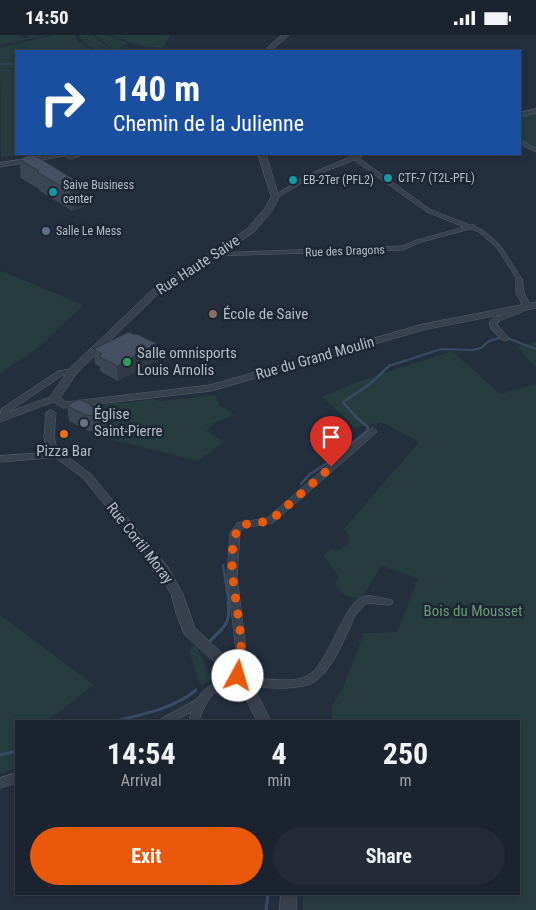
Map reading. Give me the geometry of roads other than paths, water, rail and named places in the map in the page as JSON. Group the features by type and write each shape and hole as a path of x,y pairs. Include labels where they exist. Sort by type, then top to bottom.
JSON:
{"street":[{"path":"269,50 286,35"},
{"path":"521,115 536,111"},
{"path":"521,142 536,150"},
{"path":"0,165 59,155"},
{"path":"67,155 70,157 79,155"},
{"path":"262,155 275,197"},
{"path":"352,155 370,170 429,211 473,226 481,231 502,252 519,279 520,293 532,305 522,311 497,318 493,322 494,327 505,337"},
{"name":"Rue Haute Saive","path":"58,402 72,371 160,287 250,231 269,209 275,197 309,176 352,155"},
{"name":"Rue des Dragons","path":"214,255 397,249 473,226"},
{"name":"Rue du Grand Moulin","path":"58,402 211,388 426,326 532,305"},
{"path":"0,418 4,411 61,373 72,371"},
{"path":"0,418 20,412 61,409 58,402"},
{"path":"44,409 51,446 59,455"},
{"path":"263,720 239,676 241,650 232,576 235,533 240,525 270,521 282,513 303,490 373,431"},
{"path":"0,459 59,455"},
{"name":"Rue Cortil Moray","path":"59,455 75,465 87,476 164,570 177,594 189,631 239,676"},
{"path":"168,720 198,703 211,689 239,676 301,682 313,677 320,671 344,628 348,615 356,605 365,599 388,602"},
{"path":"194,720 198,703"},
{"path":"0,783 15,778"},
{"path":"288,910 289,895"}],"waterway":[{"path":"0,64 15,64"},
{"path":"389,366 441,349 473,350 481,348 489,341 502,337"},
{"path":"507,338 536,349"},
{"path":"301,484 310,474 332,460 367,431 368,427 343,402 370,384 390,365"},
{"path":"223,565 229,604"},
{"path":"210,641 227,621 228,603"},
{"path":"120,720 168,706 187,697 196,690"},
{"path":"0,755 15,751"},
{"path":"266,910 268,895"}],"place":[{"name":"CTF-7 (T2L-PFL)","path":"388,178"},
{"name":"EB-2Ter (PFL2)","path":"293,180"},
{"name":"Saive Business center","path":"53,192"},
{"name":"Salle Le Mess","path":"46,231"},
{"name":"École de Saive","path":"213,314"},
{"name":"Salle omnisports Louis Arnolis","path":"127,362"},
{"name":"Église Saint-Pierre","path":"84,423"},
{"name":"Pizza Bar","path":"64,434"}],"park label":[{"name":"Bois du Mousset","path":"473,611"}]}
